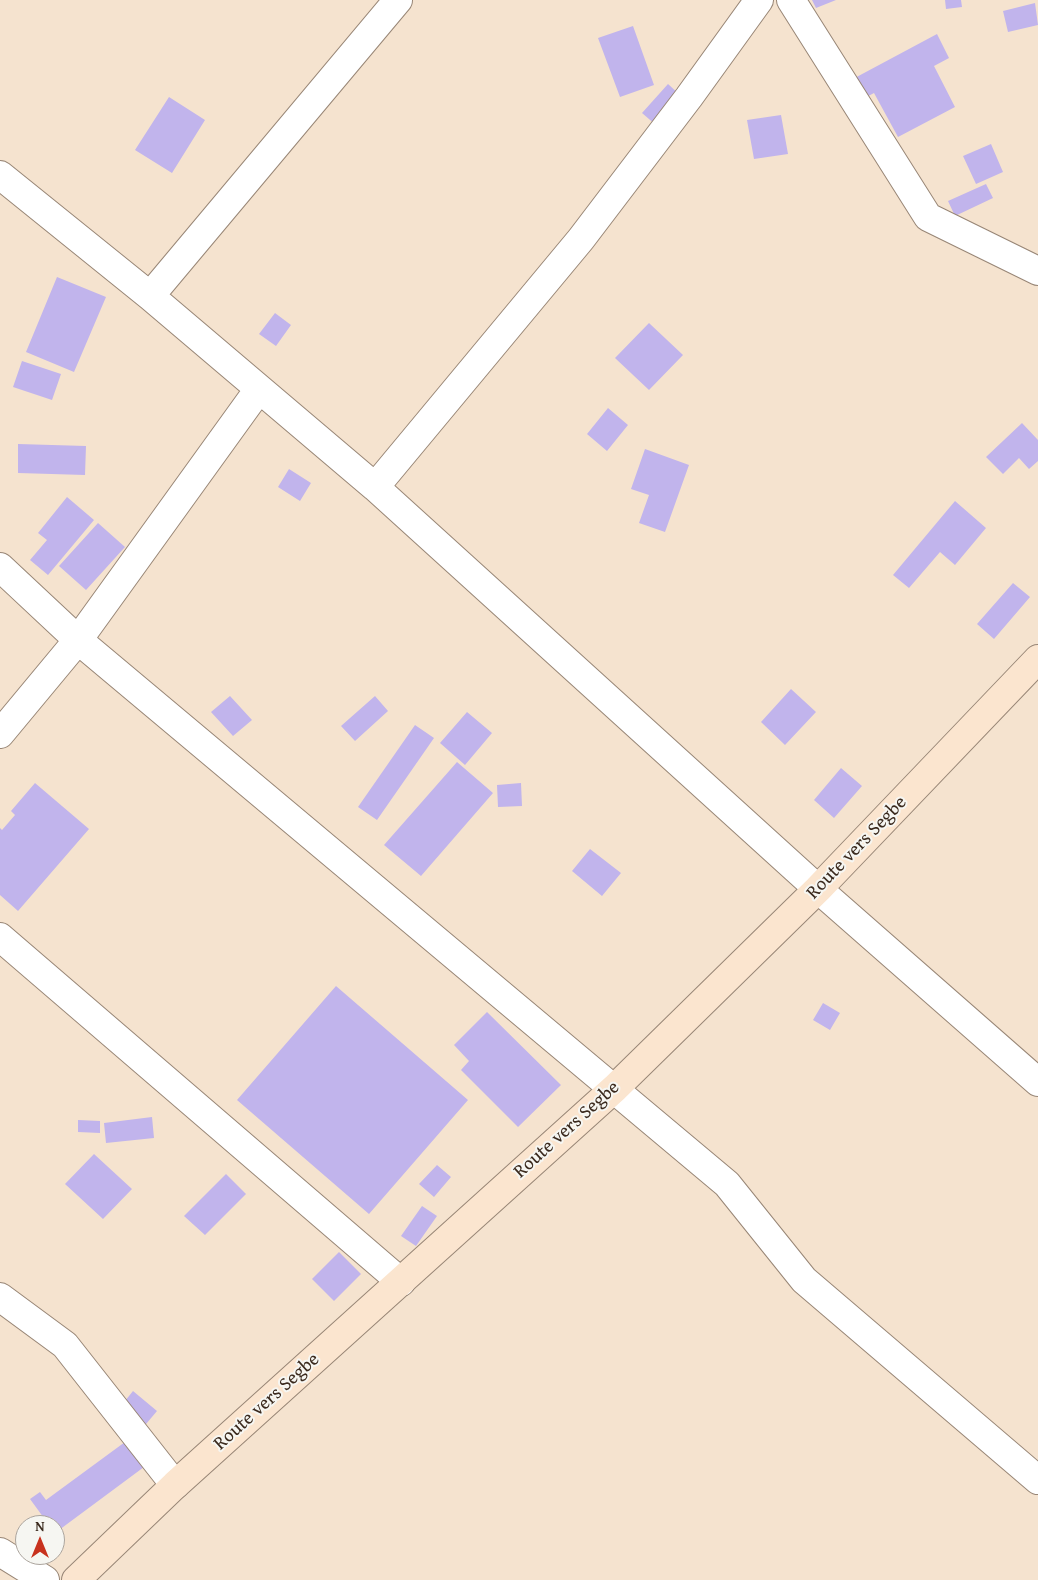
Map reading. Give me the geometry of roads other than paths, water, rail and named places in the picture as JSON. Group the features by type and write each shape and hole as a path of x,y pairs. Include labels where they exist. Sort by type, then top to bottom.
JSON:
{"main road":[{"name":"Route vers Segbe","path":"76,1580 175,1485 615,1088 818,889 1038,659"}],"street":[{"path":"150,296 398,0"},
{"path":"376,487 581,239 689,97 758,0"},
{"path":"791,0 928,217 1038,271"},
{"path":"0,175 150,296 376,487 818,889 1038,1082"},
{"path":"0,734 78,640 259,389"},
{"path":"0,567 78,640 615,1088 727,1184 804,1280 1038,1480"},
{"path":"0,937 401,1282"},
{"path":"0,1297 65,1345 175,1485"},
{"path":"0,1552 45,1580"}]}
